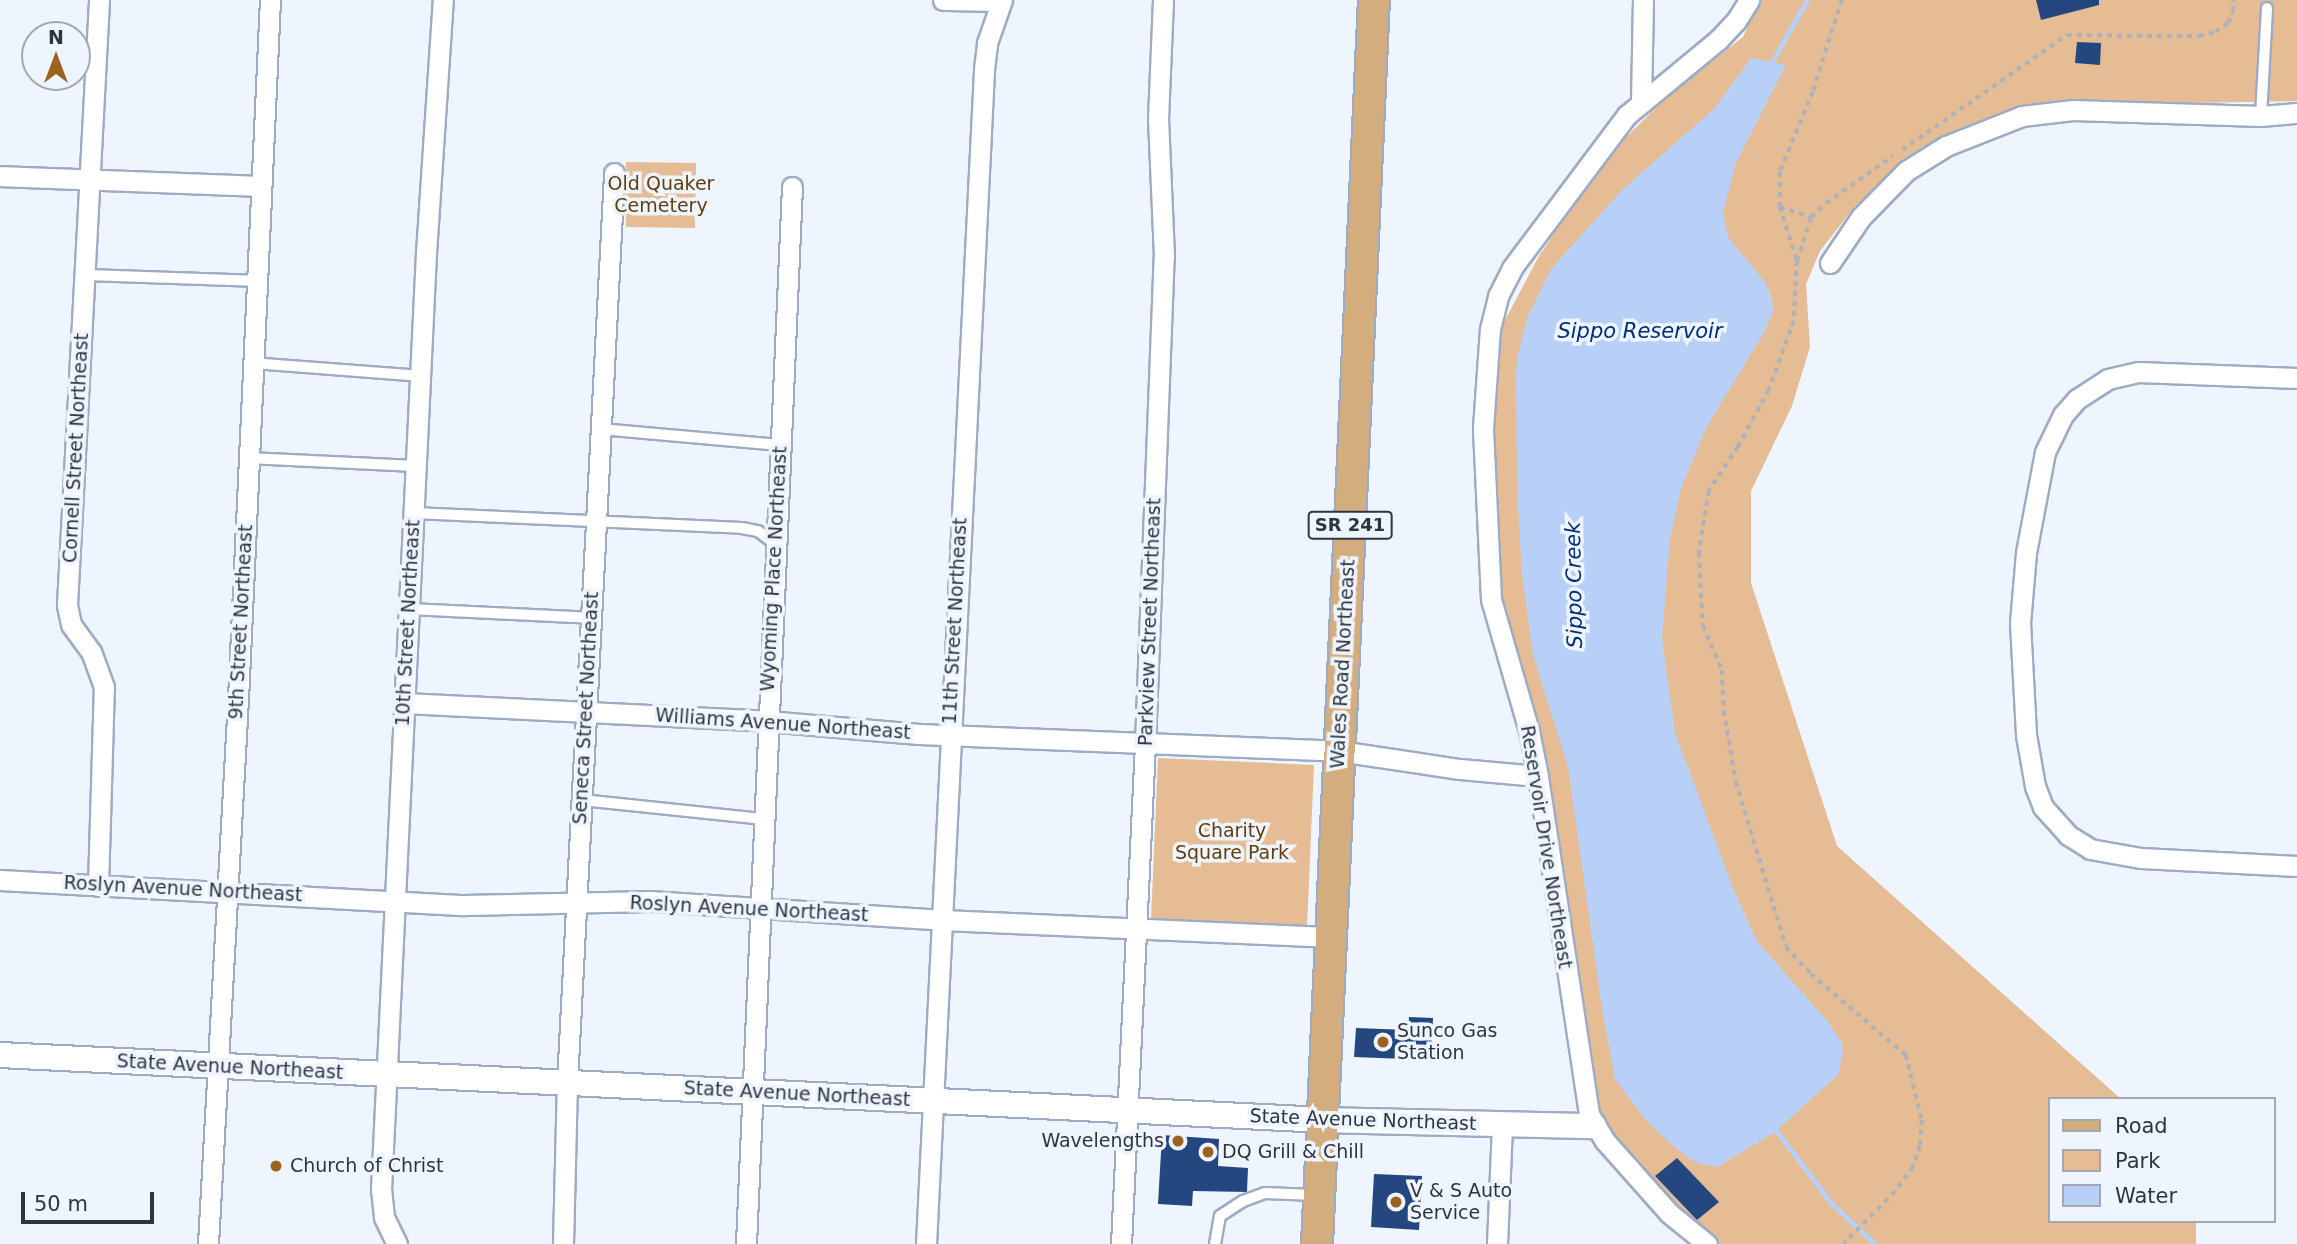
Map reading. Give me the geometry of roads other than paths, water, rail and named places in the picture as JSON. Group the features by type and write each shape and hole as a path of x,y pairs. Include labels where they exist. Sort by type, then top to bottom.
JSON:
{"main road":[{"name":"Wales Road Northeast","path":"1317,1244 1374,0"}],"street":[{"name":"Cornell Street Northeast","path":"98,886 104,687 91,652 71,624 66,605 99,0"},
{"name":"9th Street Northeast","path":"208,1244 270,0"},
{"name":"10th Street Northeast","path":"397,1244 384,1217 381,1190 420,376 443,0"},
{"path":"943,0 1001,1"},
{"name":"Parkview Street Northeast","path":"1121,1244 1145,744 1164,257 1158,132 1163,0"},
{"path":"1641,103 1643,0"},
{"name":"Reservoir Drive Northeast","path":"1707,1244 1669,1213 1594,1126 1585,1096 1530,731 1491,599 1483,454 1485,378 1490,329 1499,296 1512,268 1607,138 1641,103 1728,31 1749,0"},
{"name":"11th Street Northeast","path":"926,1244 984,69 987,43 1001,1"},
{"path":"1830,263 1861,217 1906,171 1946,146 2022,116 2073,110 2261,116 2297,113"},
{"name":"Seneca Street Northeast","path":"563,1244 567,1083 614,173"},
{"path":"0,176 259,186"},
{"name":"Wyoming Place Northeast","path":"746,1244 750,1091 792,187"},
{"path":"2297,378 2138,372 2108,379 2077,398 2063,415 2045,452 2026,553 2021,623 2026,734 2035,786 2043,807 2068,835 2090,849 2141,858 2297,866"},
{"name":"Williams Avenue Northeast","path":"404,704 586,711 950,735 1339,751 1460,769 1538,776"},
{"name":"Roslyn Avenue Northeast","path":"0,880 395,902 488,905 651,901 941,920 1330,937"},
{"name":"State Avenue Northeast","path":"0,1055 1322,1120 1594,1126"},
{"path":"1497,1244 1502,1125"}],"lane":[{"path":"2261,116 2267,8"},
{"path":"85,275 255,281"},
{"path":"252,363 420,376"},
{"path":"600,429 780,445"},
{"path":"248,458 416,466"},
{"path":"414,513 742,528 758,531 775,544"},
{"path":"409,609 590,618"},
{"path":"582,800 764,819"},
{"path":"1215,1244 1220,1216 1243,1201 1265,1193 1319,1195"}],"water":[{"name":"Sippo Reservoir","path":"1751,58 1786,65 1736,163 1723,212 1728,237 1765,282 1772,297 1773,312 1764,333 1706,428 1681,489 1670,539 1662,638 1675,733 1733,888 1757,941 1829,1023 1842,1043 1843,1052 1838,1075 1775,1132 1718,1167 1701,1164 1687,1157 1664,1138 1643,1117 1615,1079 1603,1015 1568,767 1533,655 1522,574 1517,492 1516,377 1517,358 1528,316 1551,269 1624,188 1714,109"}],"waterway":[{"name":"Sippo Creek","path":"1769,67 1807,0"},
{"name":"Sippo Creek","path":"1772,1125 1831,1203 1875,1244"}],"place":[{"name":"Sunco Gas Station","path":"1383,1042"},
{"name":"Wavelengths","path":"1178,1141"},
{"name":"DQ Grill & Chill","path":"1208,1152"},
{"name":"Church of Christ","path":"276,1166"},
{"name":"V & S Auto Service","path":"1396,1202"}],"park label":[{"name":"Old Quaker Cemetery","path":"661,195"},
{"name":"Charity Square Park","path":"1232,842"}]}
